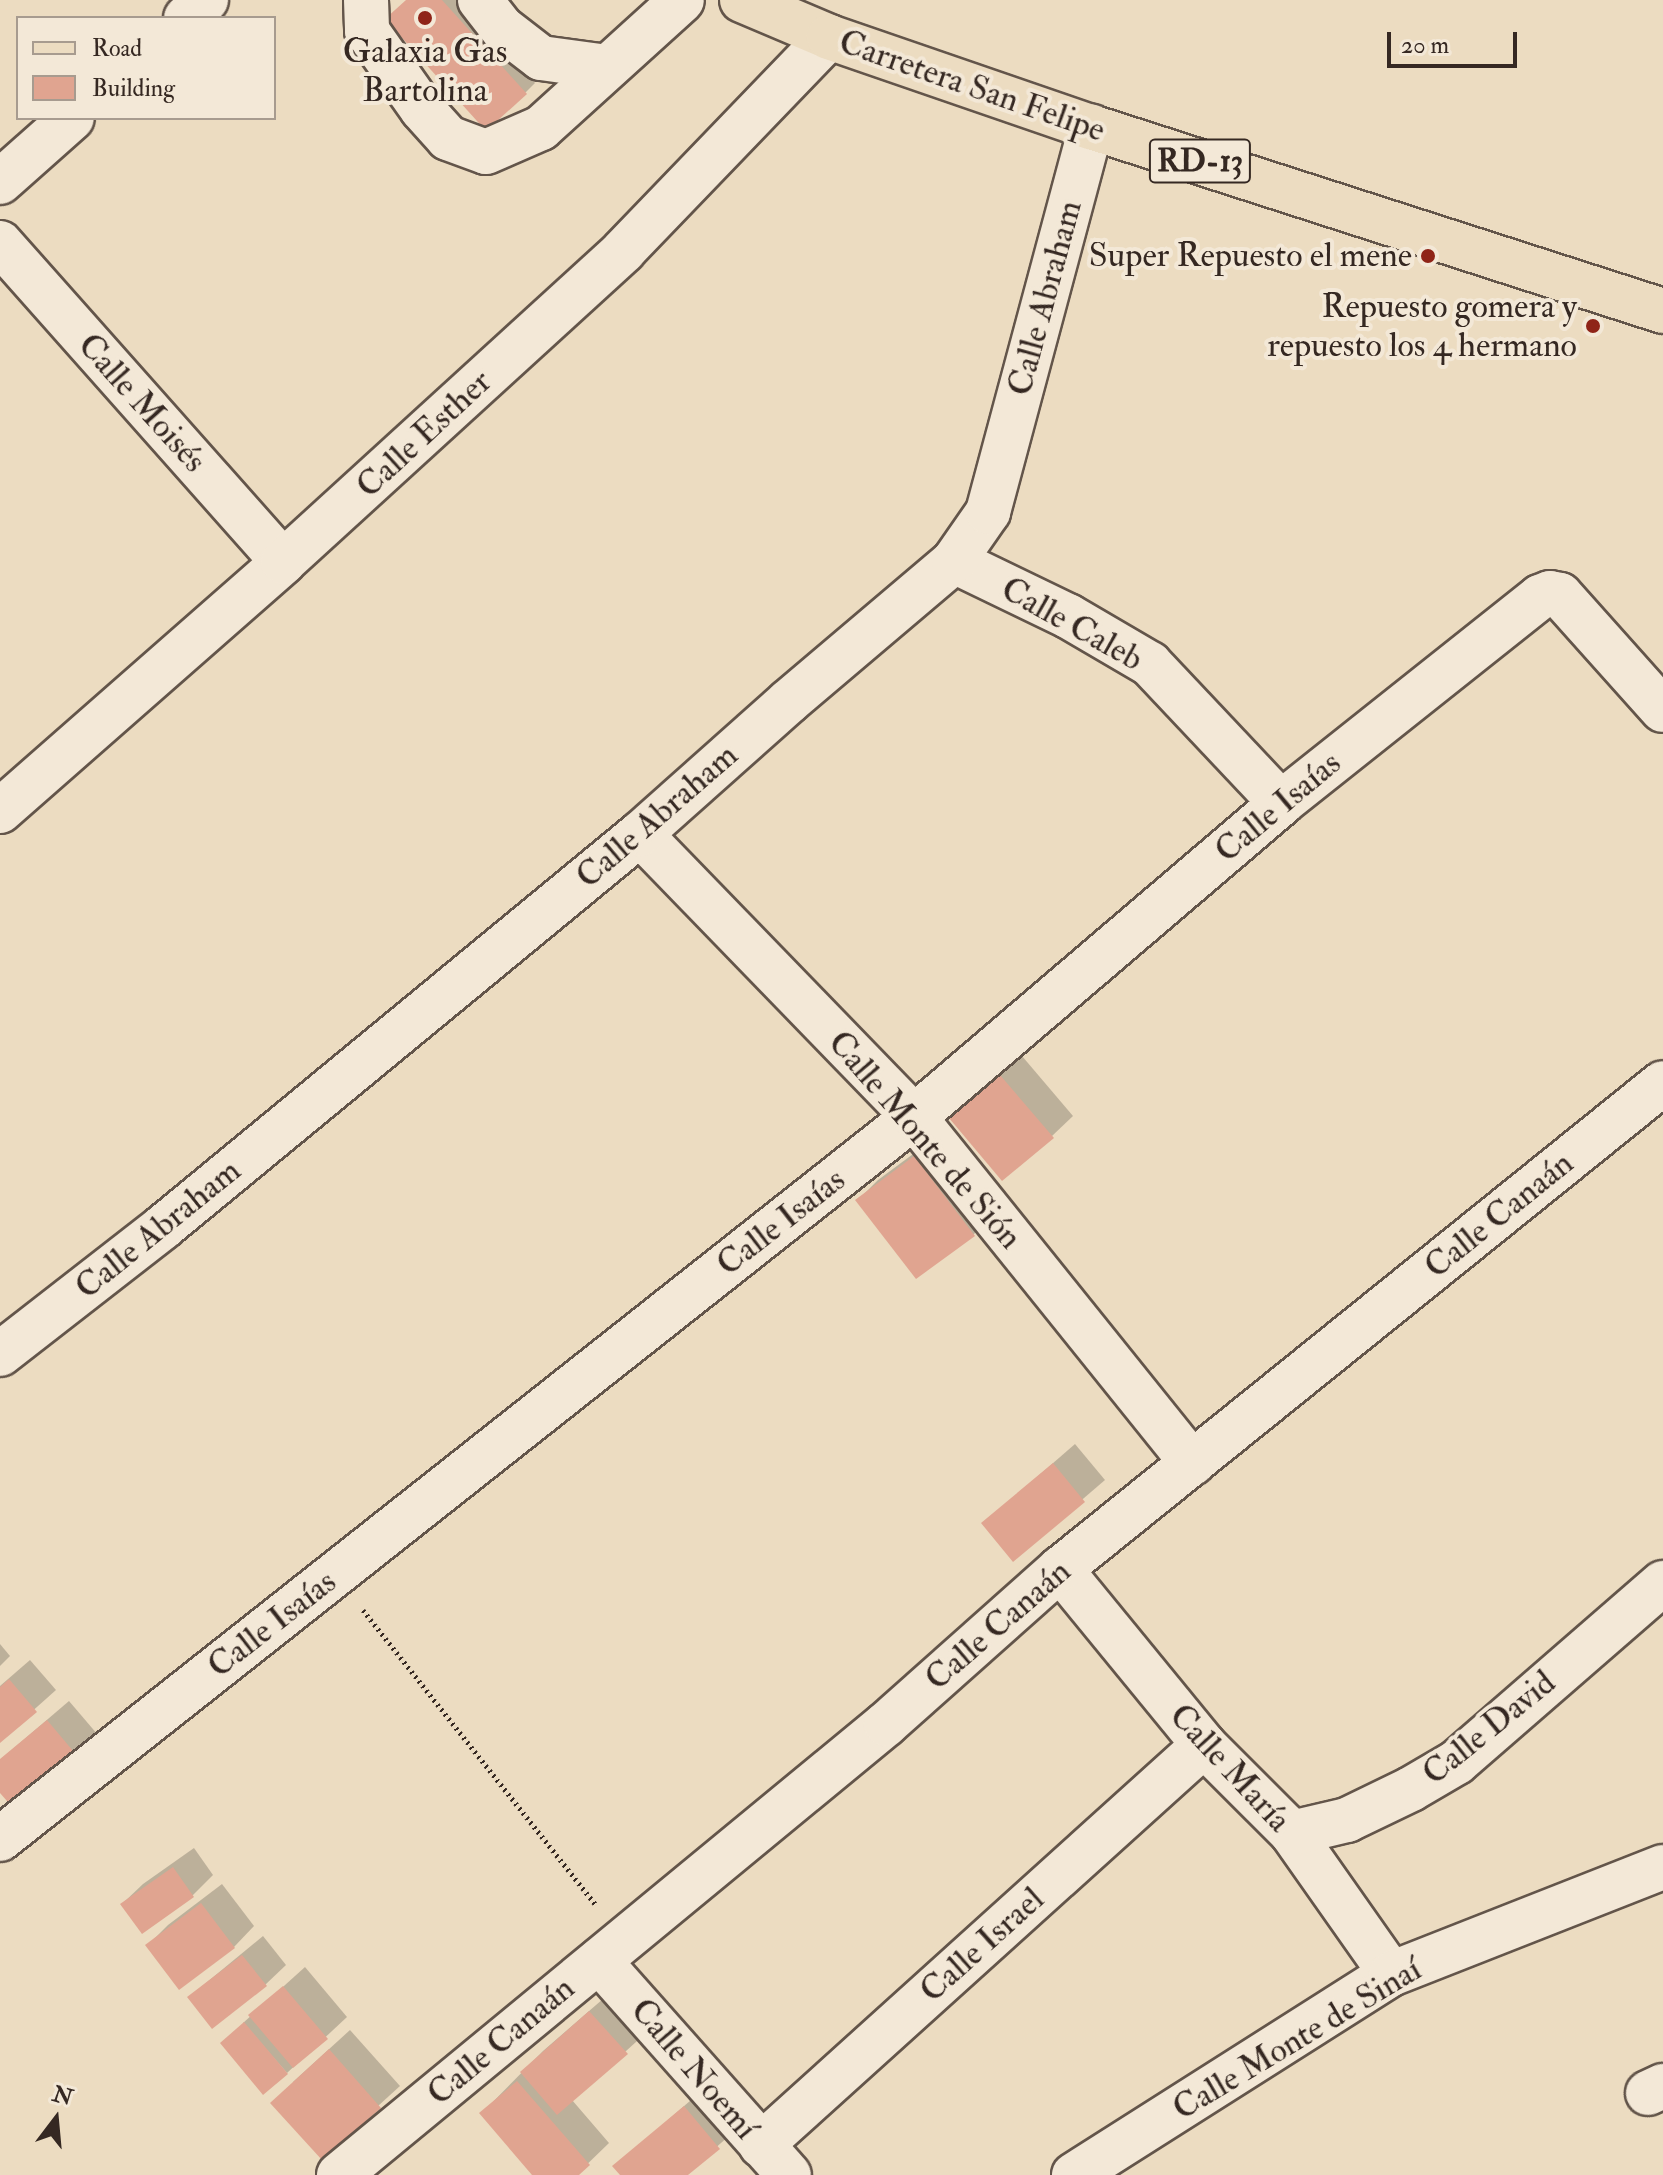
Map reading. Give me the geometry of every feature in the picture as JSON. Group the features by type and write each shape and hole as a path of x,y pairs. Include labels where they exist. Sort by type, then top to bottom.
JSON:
{"main road":[{"name":"Carretera San Felipe","path":"742,0 829,37 1091,127 1663,311"}],"street":[{"path":"188,16 206,0"},
{"path":"366,0 367,31 422,109 448,138 486,152 541,128 682,0"},
{"path":"480,0 502,28 541,58 607,67"},
{"name":"Calle Esther","path":"0,811 283,562 623,251 829,37"},
{"path":"0,182 70,120"},
{"name":"Calle Abraham","path":"0,1354 163,1227 640,834 788,702 954,561 988,512 1091,127"},
{"name":"Calle Moisés","path":"0,243 283,562"},
{"name":"Calle Caleb","path":"954,561 1068,616 1150,664 1281,803"},
{"name":"Calle Isaías","path":"2,1833 914,1117 1281,803 1540,597 1550,593 1560,595 1663,710"},
{"name":"Calle Monte de Sión","path":"640,834 914,1117 1192,1463"},
{"name":"Calle Canaán","path":"339,2175 886,1724 1060,1569 1663,1083"},
{"name":"Calle María","path":"1060,1569 1204,1745 1292,1833 1391,1974"},
{"name":"Calle David","path":"1292,1833 1347,1820 1457,1762 1663,1583"},
{"name":"Calle Israel","path":"775,2160 1204,1745"},
{"name":"Calle Monte de Sinaí","path":"1074,2175 1391,1974 1663,1867"},
{"name":"Calle Noemí","path":"611,1951 775,2160"}],"path":[{"path":"335,1574 611,1951"}],"building":[{"path":"406,0 442,0 527,94 486,131 385,19"},
{"path":"1000,1075 1054,1138 1002,1181 949,1118"},
{"path":"914,1156 975,1236 916,1279 855,1200"},
{"path":"1053,1463 1085,1502 1013,1562 981,1523"},
{"path":"9,1679 37,1712 0,1743 0,1687"},
{"path":"47,1720 84,1764 21,1817 0,1793 0,1759"},
{"path":"173,1867 194,1897 142,1934 120,1904"},
{"path":"201,1903 235,1948 179,1990 145,1945"},
{"path":"242,1955 267,1986 212,2029 187,1997"},
{"path":"283,1986 328,2039 293,2068 248,2015"},
{"path":"589,2011 628,2054 557,2115 520,2072"},
{"path":"244,2022 288,2074 263,2095 220,2043"},
{"path":"329,2049 381,2108 322,2160 270,2103"},
{"path":"517,2081 590,2165 579,2175 532,2175 479,2113"},
{"path":"684,2106 720,2149 688,2175 620,2175 612,2166"}],"place":[{"name":"Galaxia Gas Bartolina","path":"425,18"},
{"name":"Super Repuesto el mene","path":"1428,256"},
{"name":"Repuesto gomera y repuesto los 4 hermano","path":"1593,326"}]}
